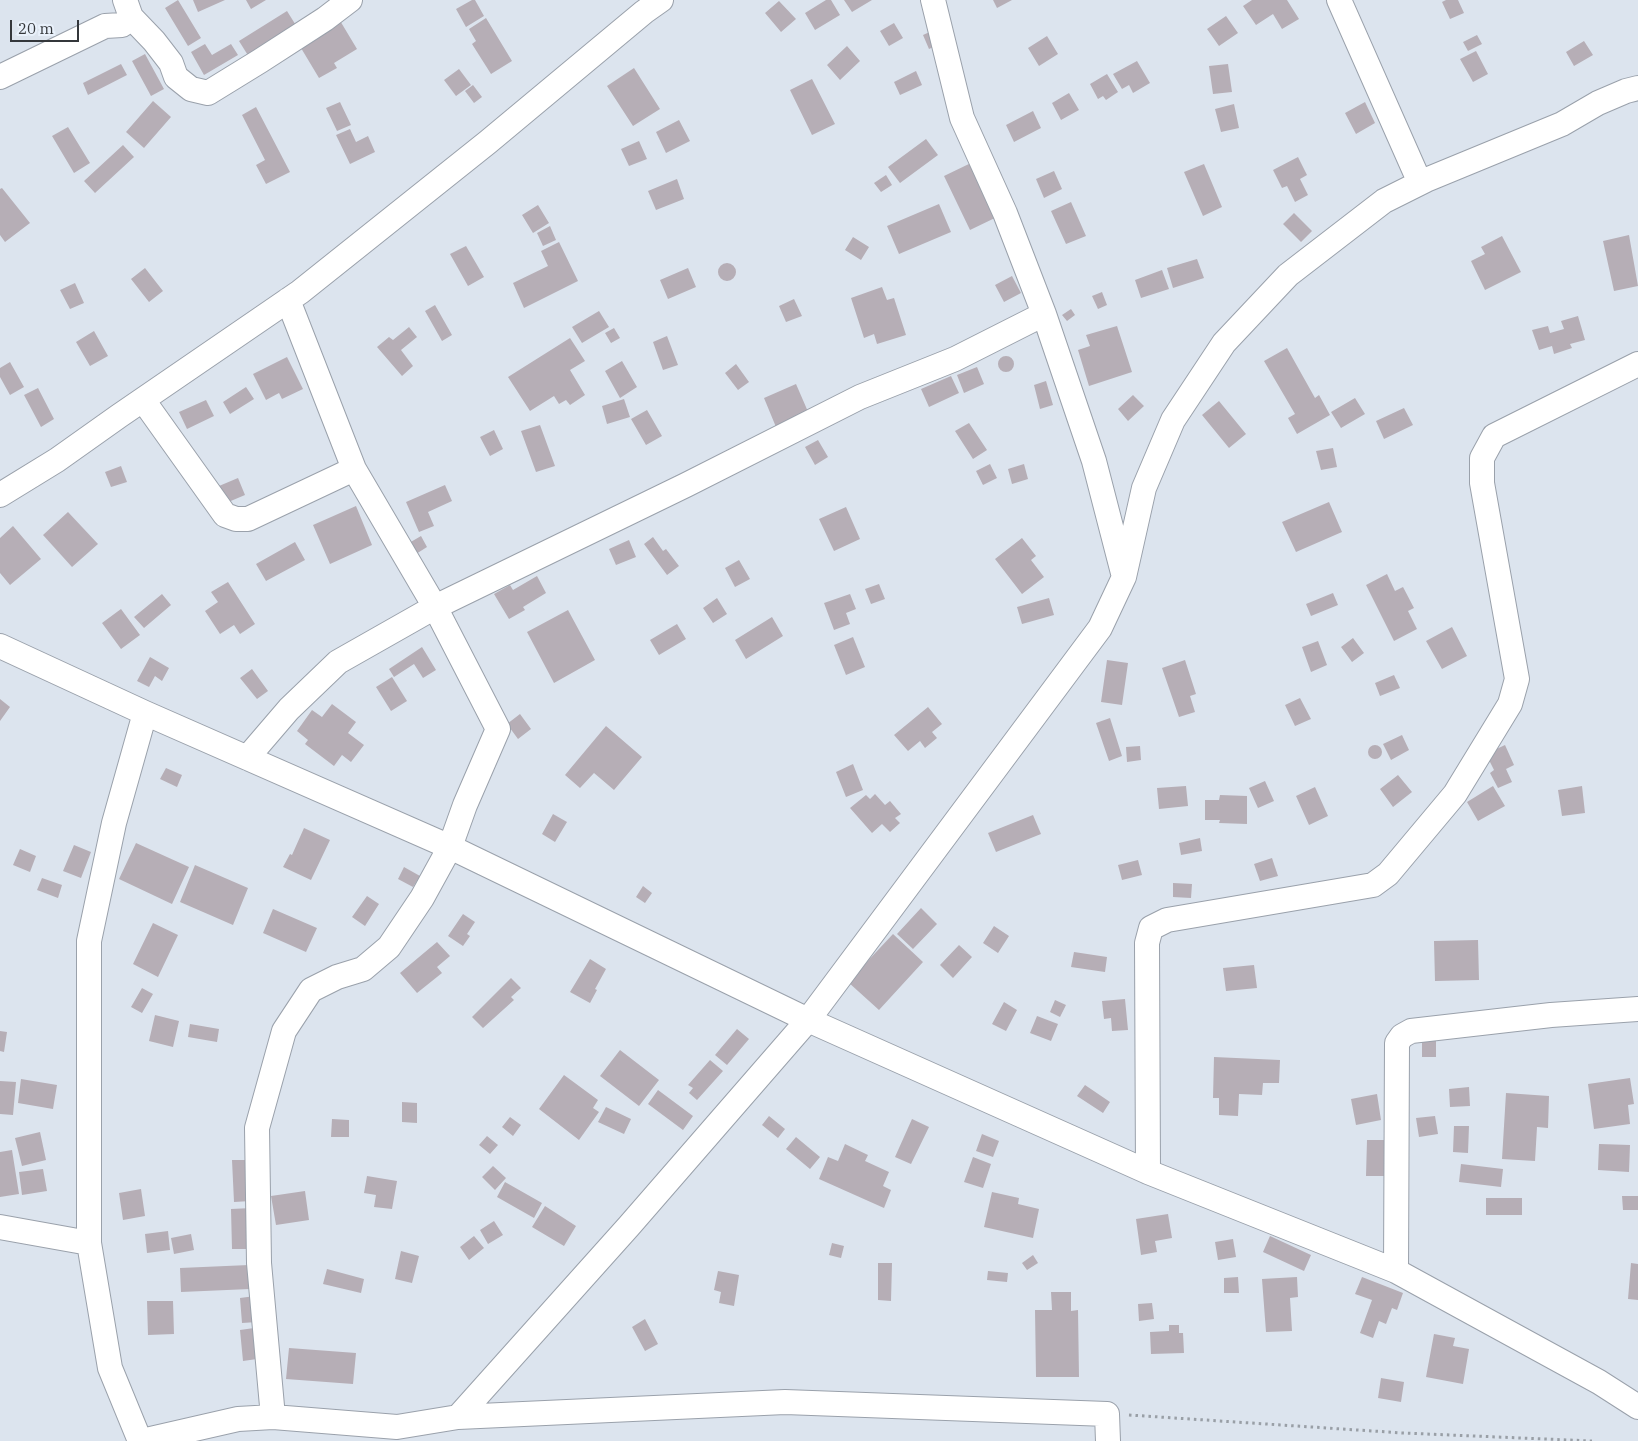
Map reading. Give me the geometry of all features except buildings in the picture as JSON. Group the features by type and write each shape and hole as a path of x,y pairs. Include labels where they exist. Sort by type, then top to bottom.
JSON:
{"street":[{"path":"0,495 58,460 288,300 488,142 644,12 661,0"},
{"path":"933,0 962,118 1004,213 1044,314 1094,460 1124,577"},
{"path":"1339,0 1420,183"},
{"path":"128,8 171,63 176,76 191,89 208,94 260,61 345,2"},
{"path":"0,77 105,26 122,25 128,8"},
{"path":"458,1416 629,1226 808,1020 1100,628 1124,577 1147,479 1173,420 1224,343 1288,274 1384,201 1420,183 1562,124 1598,103 1638,88"},
{"path":"273,1417 259,1263 257,1128 284,1031 311,990 337,977 363,968 389,947 422,898 450,847 465,805 498,729 436,607 354,469 288,300"},
{"path":"247,758 288,709 338,662 436,607 686,485 860,396 955,359 1044,314"},
{"path":"1148,1172 1147,943 1151,928 1167,920 1373,885 1388,874 1455,794 1510,704 1517,679 1482,483 1482,458 1494,436 1638,364"},
{"path":"143,400 225,515 236,519 248,519 354,469"},
{"path":"0,646 145,713 450,847 808,1020 1148,1172 1396,1271 1599,1382 1638,1407"},
{"path":"145,713 114,823 89,941 89,1242 110,1368 141,1441 238,1419 273,1417 396,1427 458,1416 785,1402 1107,1414 1108,1441"},
{"path":"1396,1271 1397,1043 1402,1036 1411,1031 1532,1017 1638,1009"},
{"path":"0,1227 89,1242"}],"path":[{"path":"1107,1414 1403,1433 1592,1441"}]}
